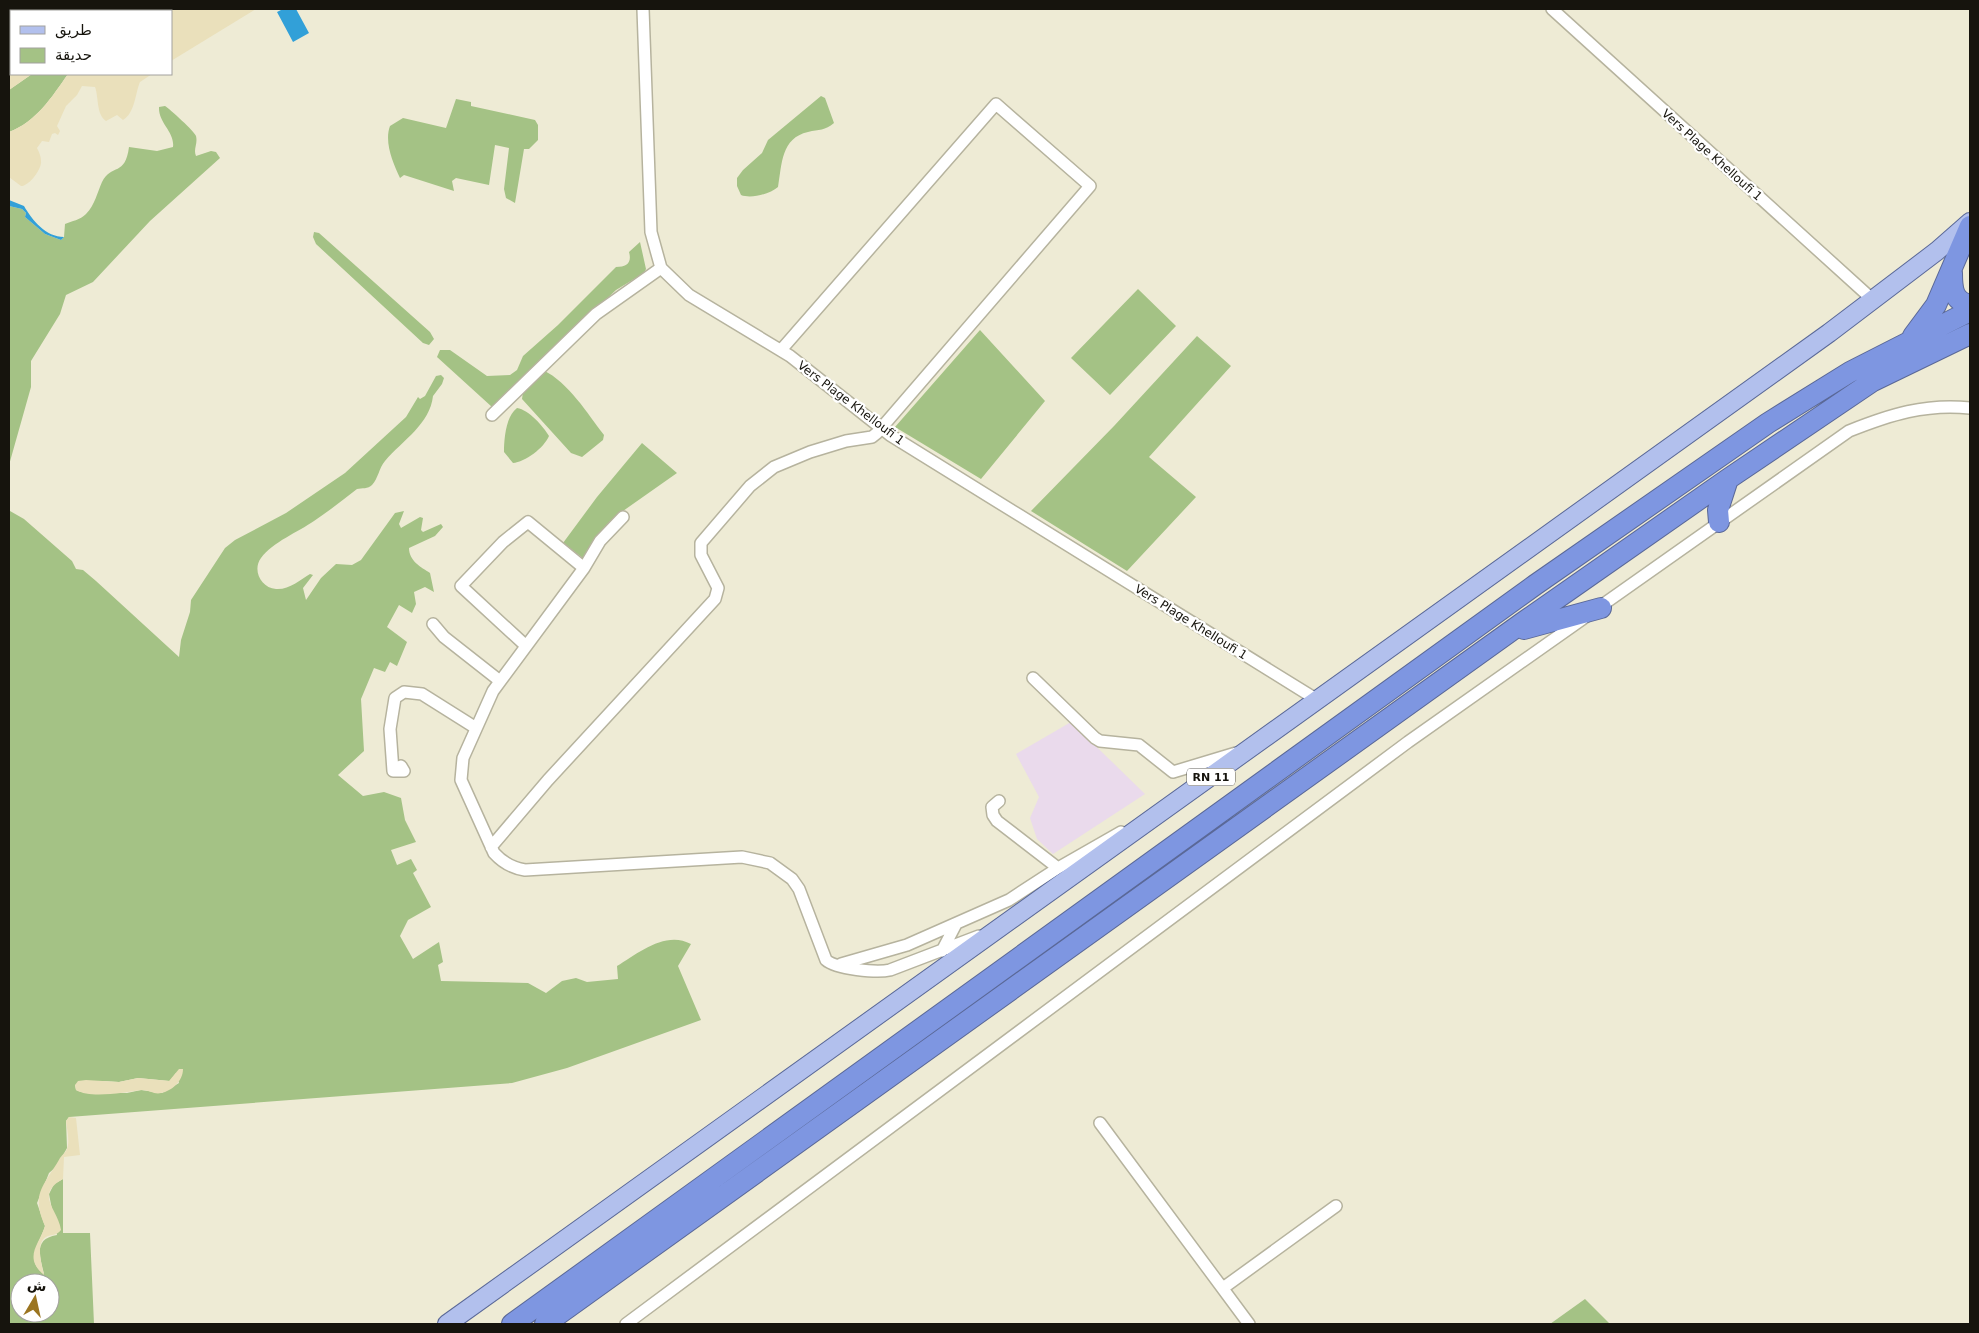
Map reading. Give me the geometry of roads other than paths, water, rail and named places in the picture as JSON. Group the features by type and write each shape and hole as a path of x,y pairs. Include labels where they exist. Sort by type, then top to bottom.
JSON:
{"highway":[{"path":"1908,342 1932,312 1952,273 1970,226"},
{"path":"1952,273 1955,295 1962,303 1970,305"},
{"path":"512,1324 1535,585 1768,423 1850,372 1970,311"},
{"path":"545,1324 1728,478 1873,381 1970,334"},
{"path":"1719,522 1718,510 1728,478"},
{"path":"1506,635 1601,608"}],"main road":[{"name":"RN 11","path":"447,1324 1319,701 1873,300 1970,222"}],"street":[{"name":"Vers Plage Khelloufi 1","path":"643,9 650,220 653,244 661,268 689,295 781,350 881,429 1319,701"},
{"name":"Vers Plage Khelloufi 1","path":"1552,9 1873,300"},
{"path":"490,847 548,780 715,599 718,588 701,555 701,543 750,486 774,467 824,447 872,437 881,429 1090,186 996,104 781,350"},
{"path":"492,415 596,314 661,268"},
{"path":"626,1324 1408,742 1601,608 1849,431 1891,414 1929,407 1970,408"},
{"path":"623,517 600,541 584,568 493,691 463,758 461,780 494,853 506,864 525,870 725,856 761,860 770,863 792,879 799,889 826,960 836,965 886,971 942,951 1010,923"},
{"path":"526,645 461,586 503,542 528,522 584,568"},
{"path":"433,624 444,637 500,681"},
{"path":"1033,678 1095,738 1140,745 1173,772 1250,749"},
{"path":"401,766 404,771 393,771 390,729 395,698 404,692 422,694 476,728"},
{"path":"836,965 907,945 1009,900 1058,868 1188,793"},
{"path":"999,801 992,807 993,815 998,821 1058,868"},
{"path":"942,951 956,924"},
{"path":"1100,1123 1249,1324"},
{"path":"1223,1288 1336,1206"}],"water":[{"path":"9,9 61,9 10,10 9,35"},
{"path":"283,9 296,9 309,33 293,42 277,12"},
{"path":"9,200 24,206 40,227 51,234 64,237 61,240 45,234 25,217 26,213 22,209 9,206"}]}
